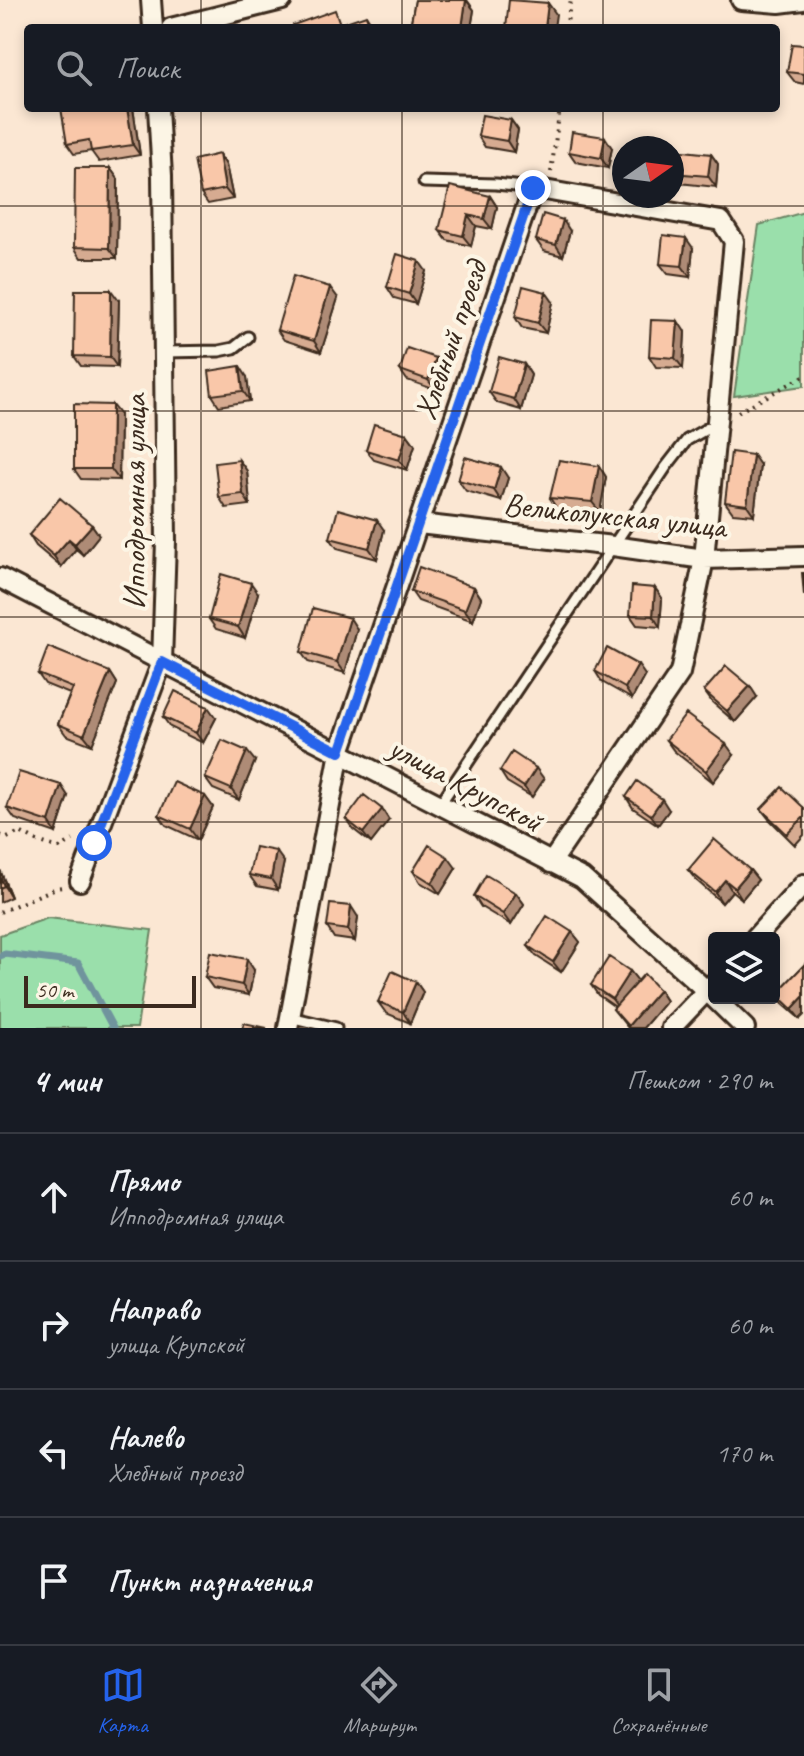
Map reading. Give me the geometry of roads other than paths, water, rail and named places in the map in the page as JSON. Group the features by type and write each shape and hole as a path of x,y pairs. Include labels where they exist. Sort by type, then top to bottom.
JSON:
{"street":[{"path":"151,0 153,24"},
{"path":"187,24 282,0"},
{"path":"741,0 779,3 803,0"},
{"name":"Ипподромная улица","path":"80,881 162,662 166,541 162,176 158,112"},
{"path":"541,190 721,221 734,241 704,559 680,673 551,863"},
{"name":"Хлебный проезд","path":"289,1022 340,752 541,190"},
{"name":"Великолукская улица","path":"419,524 704,559 804,556"},
{"name":"улица Крупской","path":"0,578 582,878 708,985"},
{"path":"760,932 804,884"},
{"path":"671,1028 708,989"},
{"name":"улица Крупской","path":"725,1004 745,1028"}],"lane":[{"path":"424,182 496,184 541,190"},
{"path":"163,352 219,351 234,348 248,337"},
{"path":"440,804 666,467 687,440 718,422"},
{"path":"289,1022 336,1028"}],"waterway":[{"path":"0,956 5,954 78,963 113,1028"}]}
